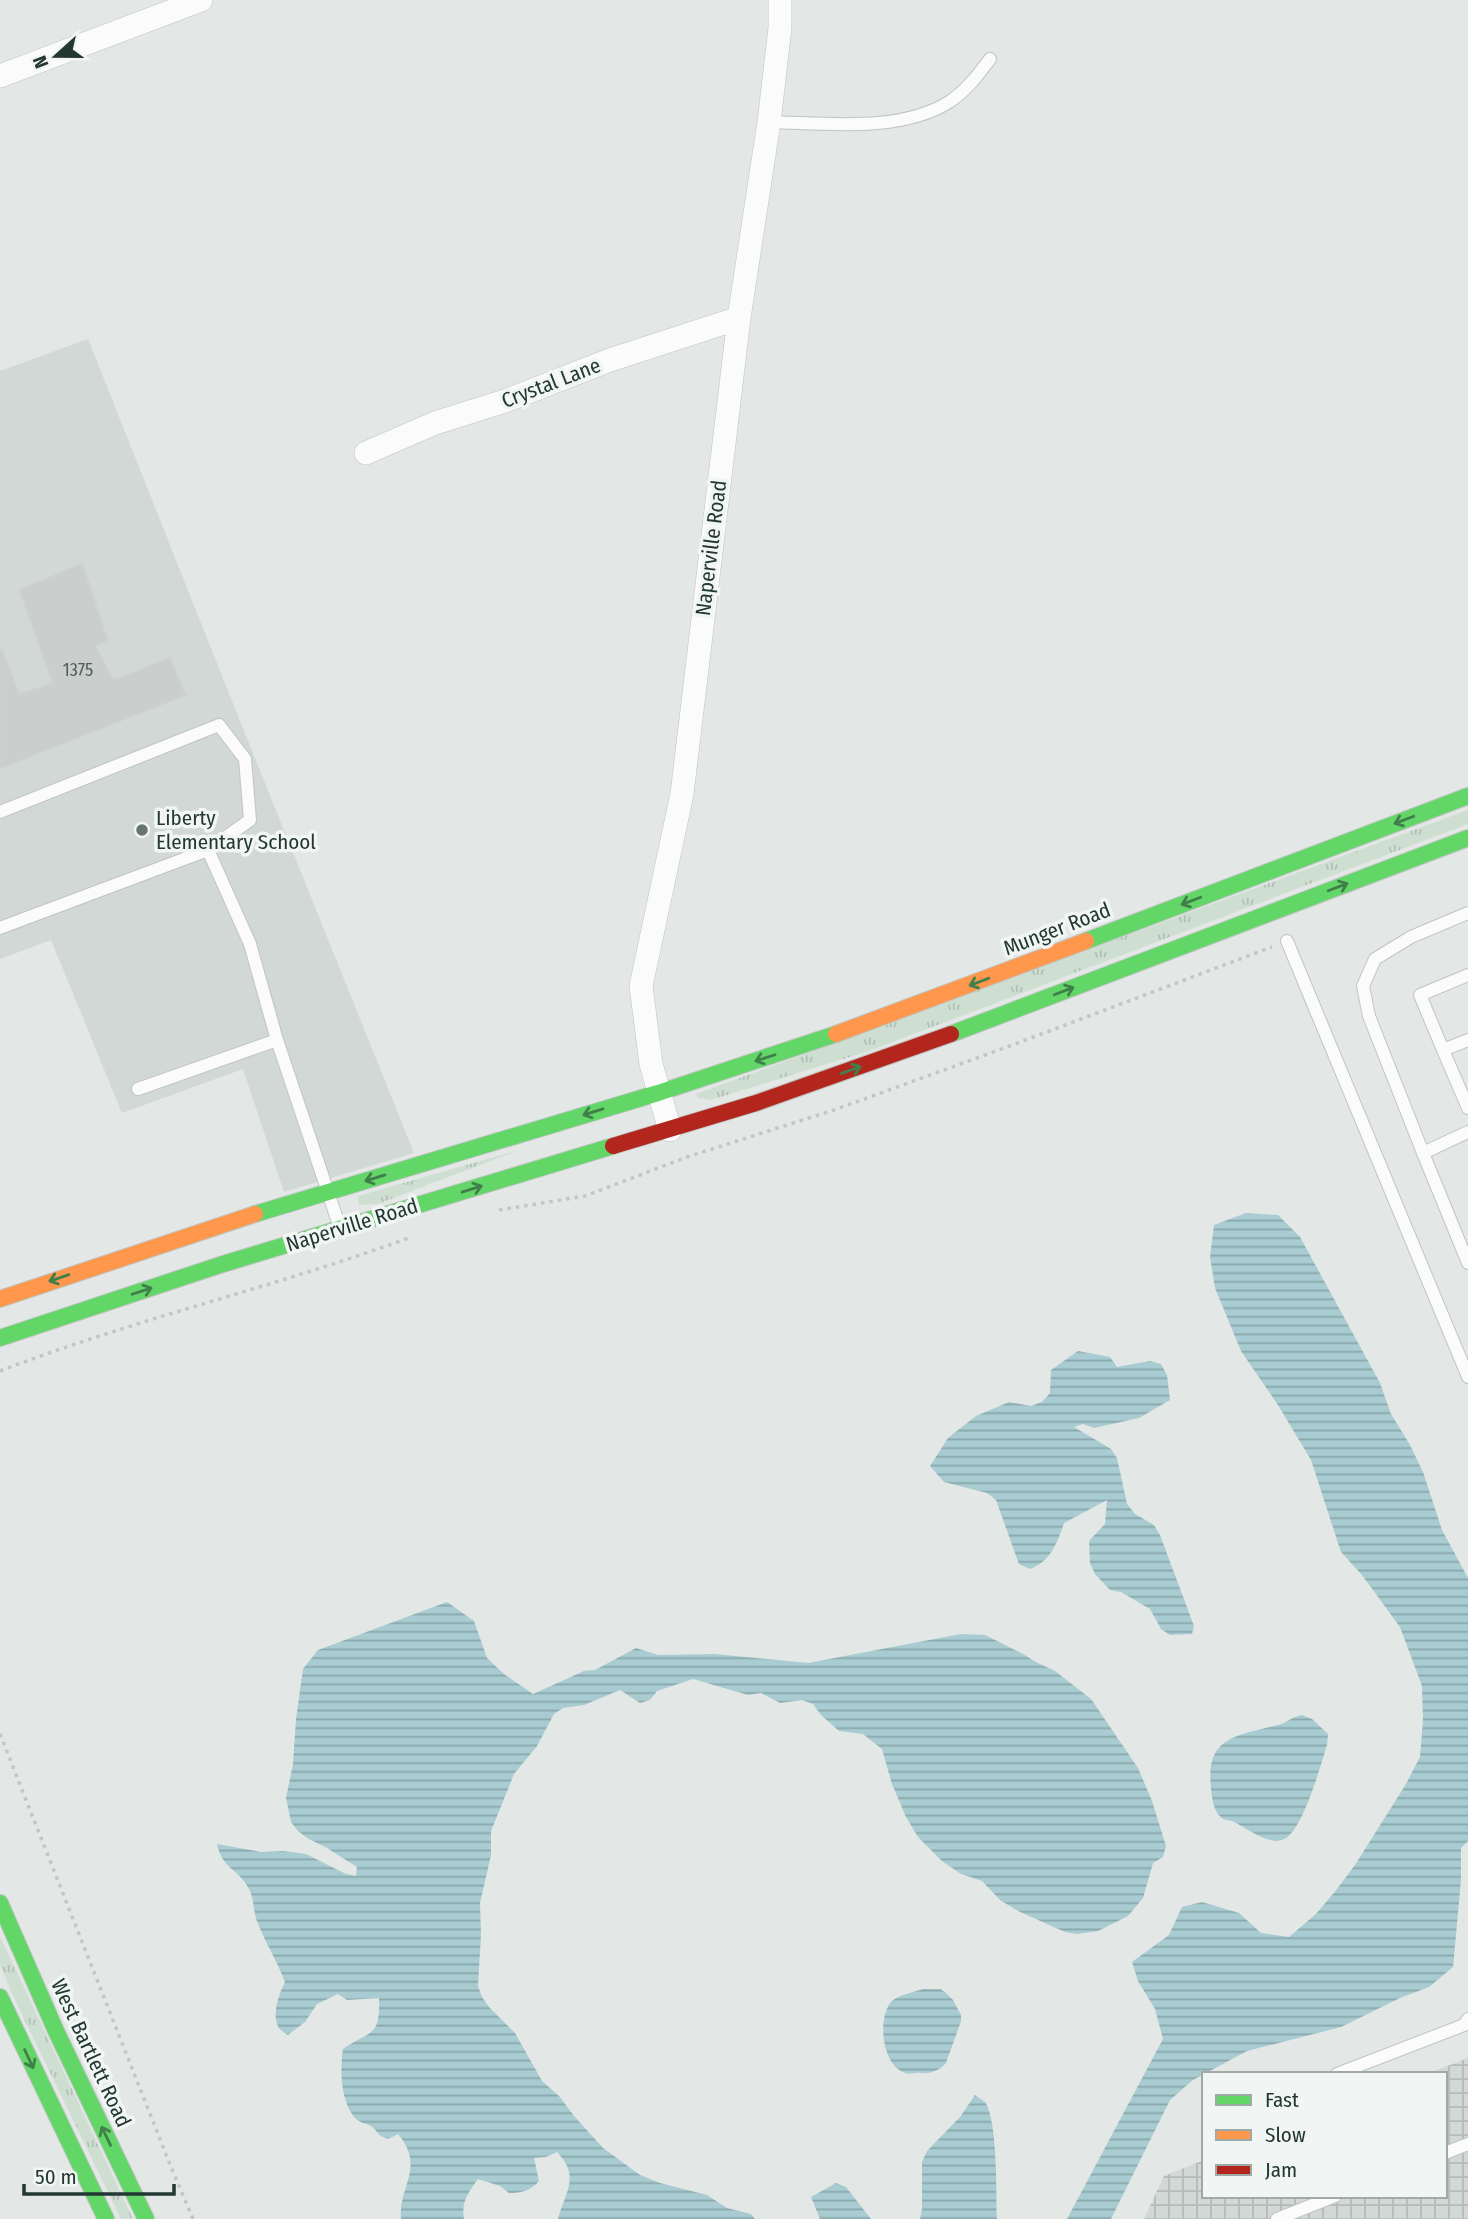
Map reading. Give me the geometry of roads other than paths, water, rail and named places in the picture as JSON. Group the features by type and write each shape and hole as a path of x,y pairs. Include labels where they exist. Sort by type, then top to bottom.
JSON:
{"street":[{"path":"0,76 201,0"},
{"name":"Naperville Road","path":"0,1338 223,1264 670,1130 651,1064 641,986 682,794 738,317 769,122 780,28 780,0"},
{"name":"Crystal Lane","path":"366,453 435,423 505,401 610,360 738,317"},
{"name":"Munger Road","path":"658,1093 840,1033 958,990 1468,796"},
{"path":"670,1130 756,1103 937,1039 1468,838"},
{"name":"Naperville Road","path":"0,1299 227,1222 658,1093"},
{"name":"West Bartlett Road","path":"0,1903 56,2031 146,2219"},
{"path":"0,1997 106,2219"}],"lane":[{"path":"769,122 863,124 912,117 950,101 967,87 990,59"},
{"path":"0,813 219,725 245,759 250,820 208,850 0,928"},
{"path":"208,850 250,944 277,1040 340,1229"},
{"path":"1468,913 1411,936 1375,959 1363,986 1369,1016 1468,1263"},
{"path":"1287,941 1468,1377"},
{"path":"1468,975 1420,995 1468,1108"},
{"path":"138,1089 277,1040"},
{"path":"1443,1050 1468,1040"},
{"path":"1423,1153 1468,1132"},
{"path":"1342,2072 1464,2025 1468,2019"},
{"path":"1447,2152 1468,2144"},
{"path":"1277,2219 1330,2198"}],"water":[{"path":"1246,1213 1278,1215 1300,1237 1380,1383 1391,1414 1423,1472 1442,1530 1468,1578 1468,1841 1461,1848 1461,1880 1453,1967 1429,1987 1341,2027 1247,2051 1208,2072 1202,2072 1202,2075 1170,2100 1111,2219 1067,2219 1163,2039 1155,2009 1138,1981 1132,1962 1169,1935 1182,1907 1202,1902 1239,1913 1261,1933 1289,1937 1316,1914 1355,1865 1420,1757 1422,1686 1400,1627 1362,1575 1341,1552 1311,1460 1241,1351 1215,1288 1210,1257 1214,1225"},
{"path":"1078,1351 1110,1357 1117,1367 1150,1361 1161,1364 1167,1375 1170,1400 1139,1418 1094,1428 1083,1424 1074,1427 1111,1449 1117,1458 1127,1504 1135,1514 1154,1525 1160,1535 1194,1626 1192,1634 1170,1635 1161,1629 1150,1609 1121,1592 1110,1590 1095,1574 1090,1563 1089,1541 1105,1524 1107,1500 1064,1523 1048,1556 1030,1569 1019,1564 996,1500 987,1493 944,1482 930,1466 948,1438 976,1416 1009,1402 1031,1406 1042,1402 1050,1393 1051,1370"},
{"path":"447,1602 474,1621 487,1658 504,1674 533,1694 584,1671 595,1670 636,1648 658,1655 715,1654 808,1663 961,1634 985,1635 1055,1671 1091,1699 1138,1768 1166,1846 1163,1857 1153,1863 1143,1898 1128,1916 1098,1931 1077,1934 1065,1932 1018,1911 1000,1900 982,1881 961,1874 942,1861 918,1837 906,1817 892,1784 882,1749 863,1734 839,1731 813,1704 802,1700 780,1703 761,1693 748,1695 693,1679 657,1691 650,1700 640,1703 620,1690 584,1705 563,1708 554,1714 537,1746 514,1774 491,1831 491,1855 480,1903 478,1986 482,1997 515,2033 542,2081 560,2097 603,2148 640,2175 707,2195 727,2208 751,2214 755,2219 558,2219 570,2177 557,2152 534,2158 539,2181 526,2191 509,2193 500,2186 478,2179 464,2203 464,2219 401,2219 410,2167 406,2146 398,2134 388,2139 356,2119 347,2104 342,2086 343,2049 375,2027 379,1998 347,2000 338,1994 317,2004 305,2022 288,2035 280,2029 276,2011 285,1982 257,1921 249,1889 223,1859 217,1844 261,1852 306,1854 346,1874 356,1876 357,1867 307,1838 291,1822 286,1798 293,1764 303,1669 318,1650"},
{"path":"1302,1715 1312,1719 1328,1734 1311,1795 1293,1831 1280,1840 1266,1839 1223,1819 1215,1808 1210,1771 1219,1748 1237,1736 1281,1724"},
{"path":"923,1989 940,1989 945,1992 953,2000 961,2015 961,2021 944,2065 929,2073 906,2073 889,2058 884,2038 884,2017 892,2001"},
{"path":"975,2095 985,2102 992,2125 996,2158 997,2219 920,2219 922,2162 927,2151 960,2117"},
{"path":"836,2183 846,2187 871,2219 820,2219 811,2197"}],"place":[{"name":"Liberty Elementary School","path":"142,830"}]}
